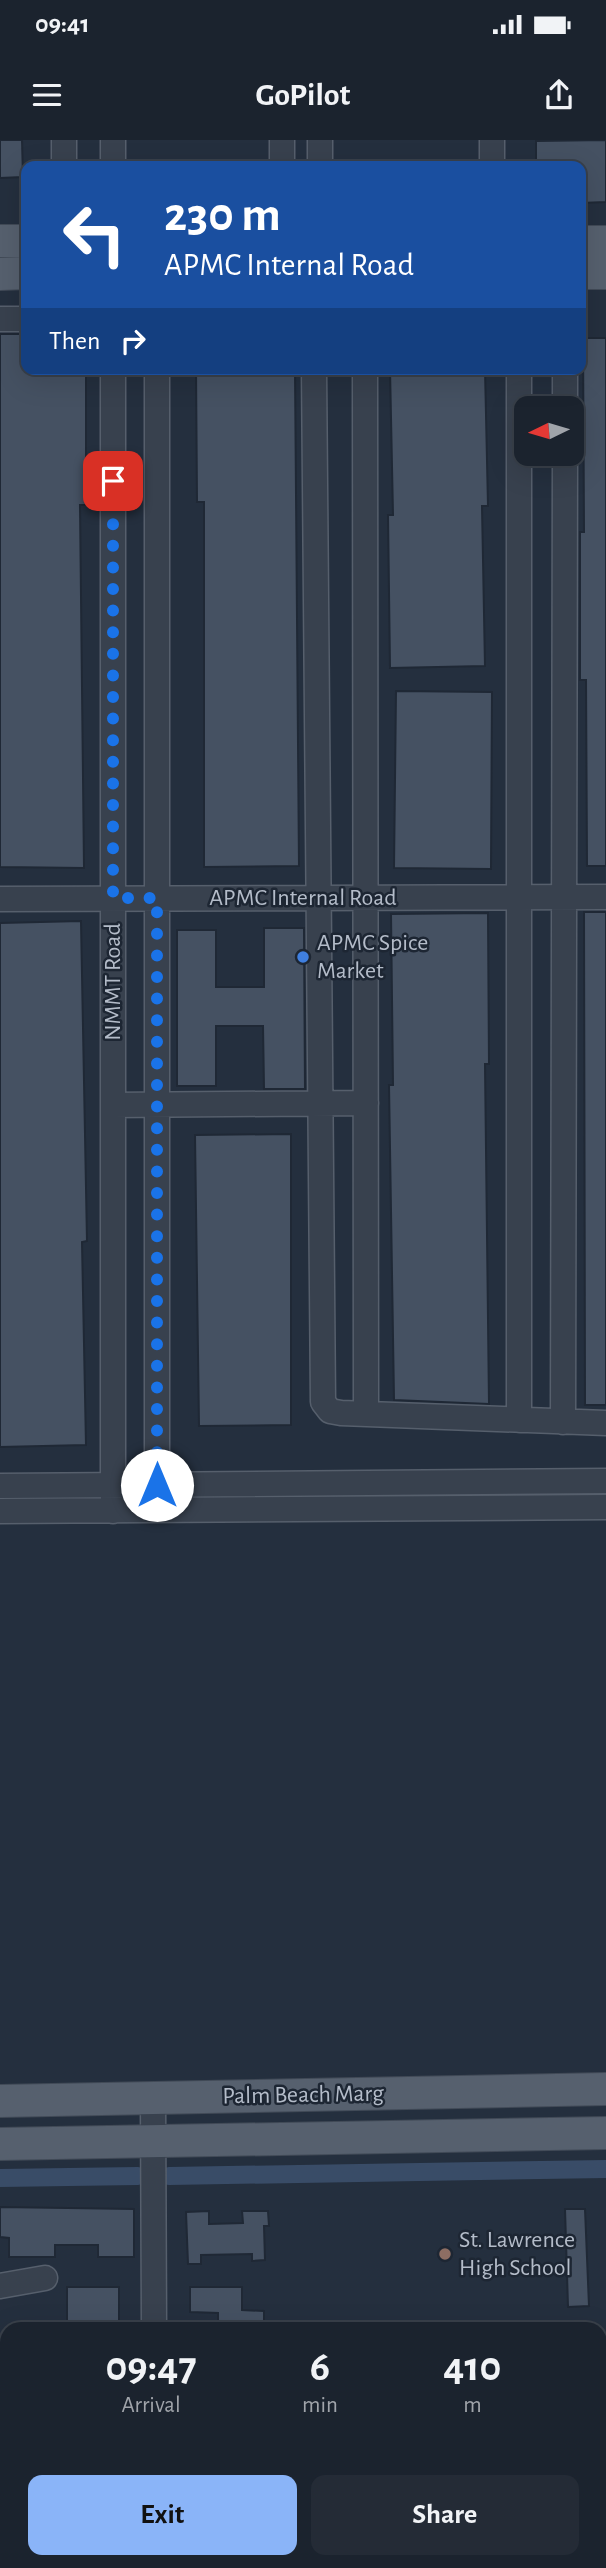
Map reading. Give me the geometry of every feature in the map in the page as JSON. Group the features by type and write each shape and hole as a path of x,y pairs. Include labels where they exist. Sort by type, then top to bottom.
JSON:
{"main road":[{"path":"0,241 21,241"},
{"path":"586,242 606,242"},
{"path":"586,273 606,273"},
{"path":"0,274 21,274"},
{"name":"Palm Beach Marg","path":"0,2101 606,2089"},
{"name":"Palm Beach Marg","path":"0,2144 606,2133"}],"street":[{"path":"64,140 64,161"},
{"path":"113,140 113,161"},
{"path":"282,140 282,161"},
{"path":"320,140 320,161"},
{"path":"492,140 492,161"},
{"path":"0,319 21,319"},
{"name":"NMMT Road","path":"113,375 113,1511"},
{"path":"157,375 157,1510"},
{"path":"314,375 321,898 323,1402 330,1411 366,1414 606,1423"},
{"path":"365,375 366,1414"},
{"path":"519,375 519,1420"},
{"path":"565,375 565,396"},
{"path":"563,1422 565,466"},
{"name":"APMC Internal Road","path":"0,899 606,897"},
{"path":"113,1105 366,1103"},
{"path":"0,1486 606,1482"},
{"path":"0,1511 606,1507"},
{"path":"153,2098 154,2322"},
{"path":"0,2286 45,2278"}],"building":[{"path":"0,140 22,140 21,177 0,178"},
{"path":"606,140 606,202 586,203 586,161 536,161 536,141"},
{"path":"0,334 21,334 21,375 86,375 86,505 80,505 84,868 0,867"},
{"path":"586,338 606,338 606,866 587,866 586,680 580,680 580,532 584,532 583,375 586,375"},
{"path":"196,375 295,375 299,866 204,867 204,502 197,502"},
{"path":"390,375 485,375 488,506 482,506 485,666 390,668 388,515 393,515"},
{"path":"396,691 492,692 491,869 394,868"},
{"path":"584,912 606,912 606,1405 585,1405"},
{"path":"488,913 489,1064 485,1064 489,1404 394,1400 389,1085 393,1085 391,914"},
{"path":"81,921 87,1241 82,1242 86,1445 0,1447 0,923"},
{"path":"264,928 304,928 305,1089 264,1089 263,1026 216,1026 216,1086 177,1086 177,930 216,930 216,987 264,987"},
{"path":"291,1134 291,1425 199,1426 195,1135"},
{"path":"0,2207 134,2209 134,2257 98,2257 98,2245 55,2245 55,2257 9,2257 9,2238 0,2237"},
{"path":"565,2209 585,2209 589,2306 568,2307"},
{"path":"209,2211 209,2224 243,2223 242,2211 268,2211 269,2226 264,2226 265,2260 252,2261 252,2254 201,2255 201,2264 188,2264 186,2212"},
{"path":"67,2287 119,2287 119,2322 67,2322"},
{"path":"190,2287 242,2287 242,2310 264,2311 264,2322 218,2322 218,2313 190,2312"}],"waterway":[{"path":"169,2176 606,2169"},
{"path":"0,2178 138,2176"}],"place":[{"name":"APMC Spice Market","path":"303,957"},
{"name":"St. Lawrence High School","path":"445,2254"}],"route":[{"path":"113,481 113,898 157,898 157,1485"}]}
